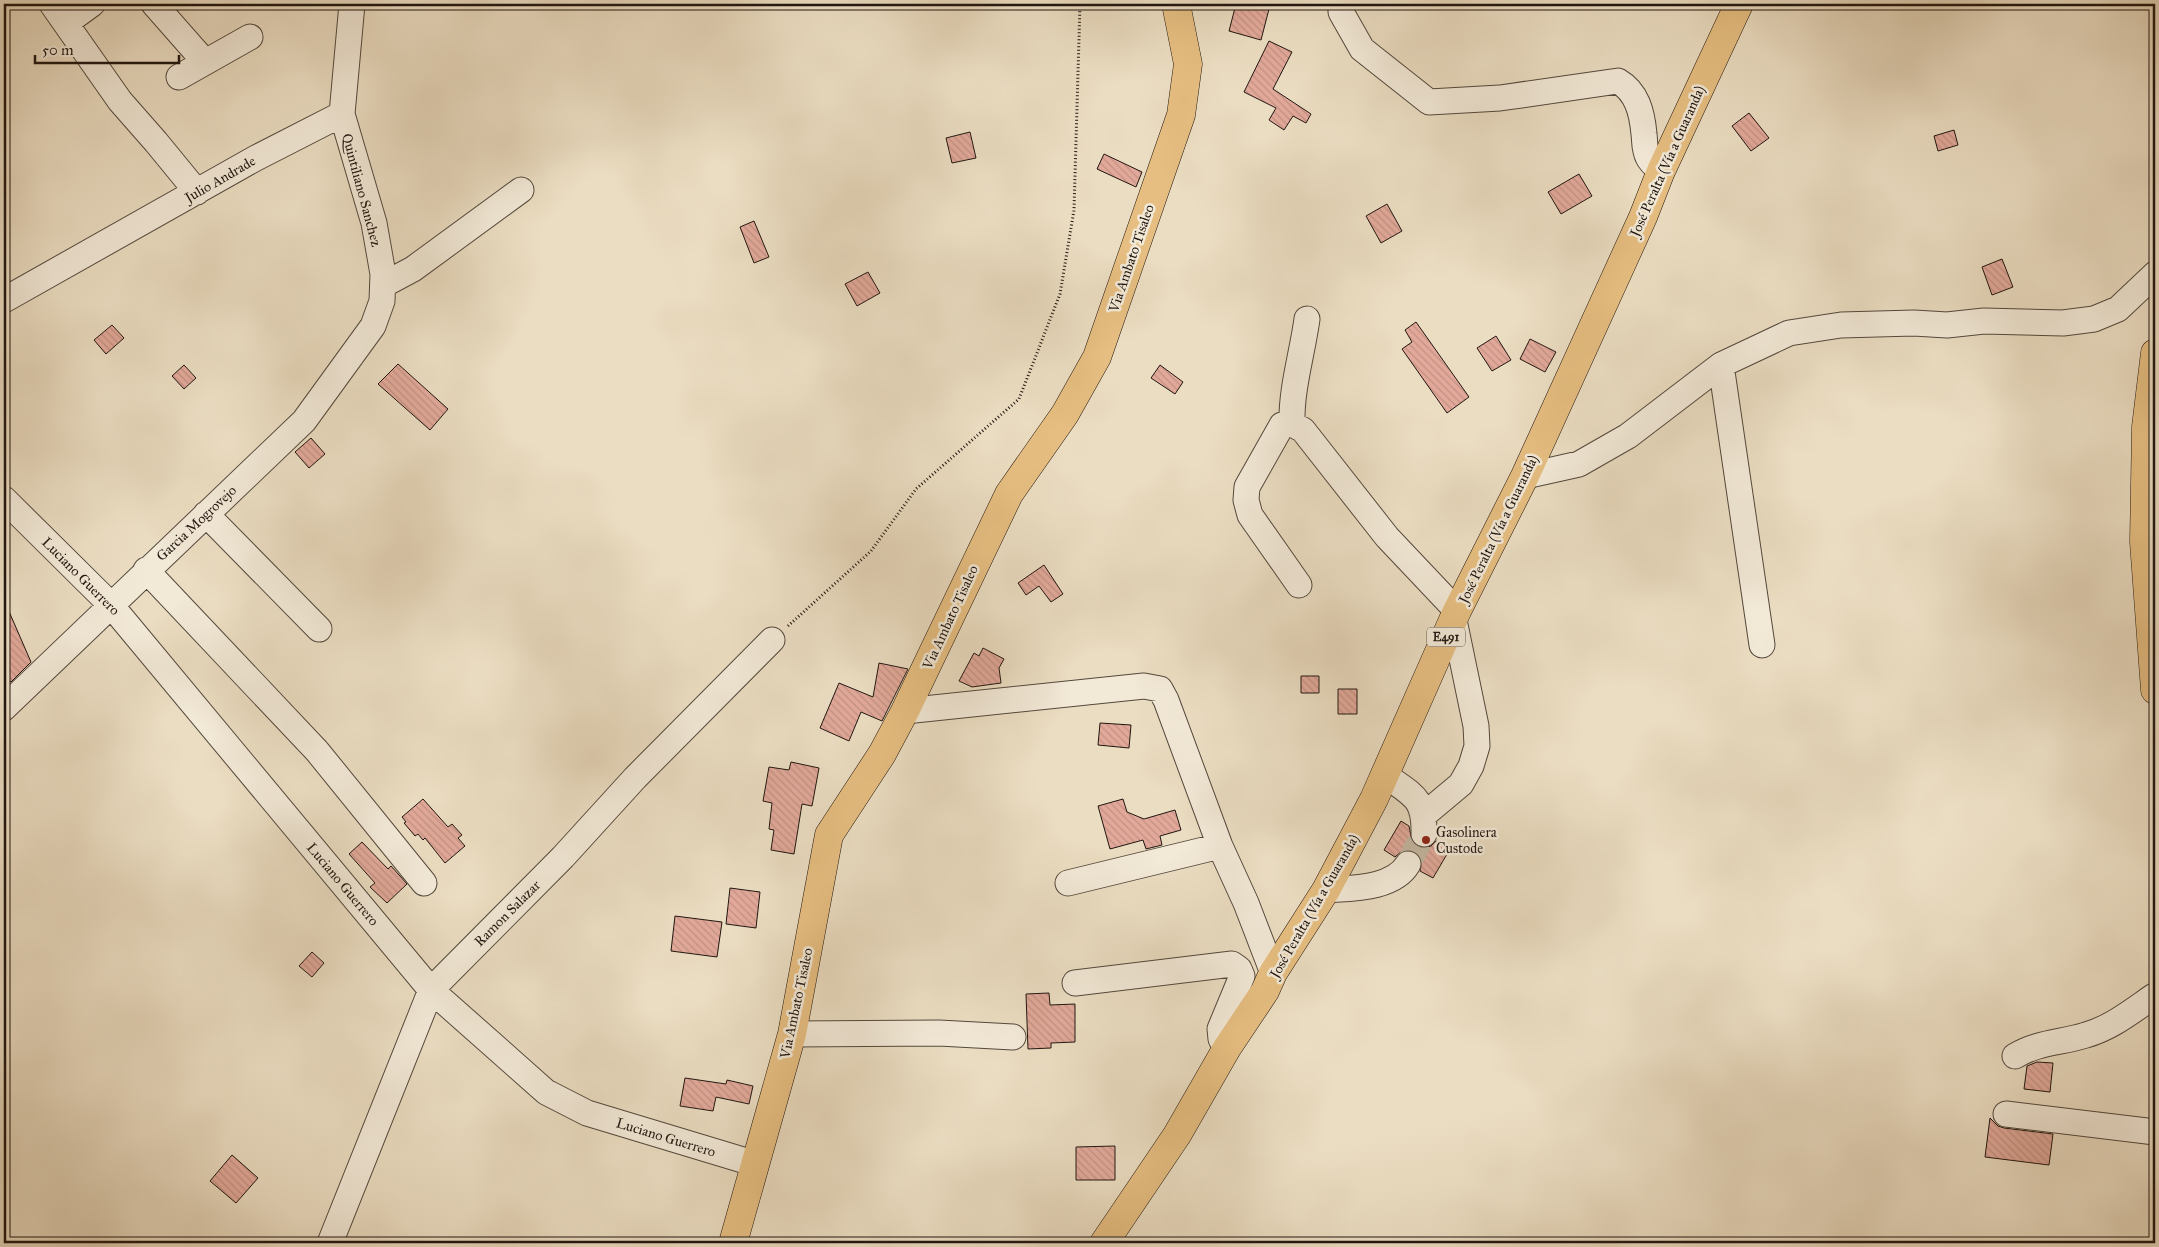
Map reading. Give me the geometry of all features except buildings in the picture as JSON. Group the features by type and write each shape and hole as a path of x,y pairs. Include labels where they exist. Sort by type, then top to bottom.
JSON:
{"main road":[{"name":"Via Ambato Tisaleo","path":"733,1243 792,1034 829,835 882,754 905,711 1009,494 1065,414 1097,357 1181,115 1188,64 1176,4"},
{"name":"José Peralta (Vía a Guaranda)","path":"1104,1243 1177,1134 1227,1048 1265,991 1273,973 1326,890 1385,775 1455,616 1525,476 1643,217 1661,171 1739,4"},
{"path":"2155,353 2146,427 2144,542 2151,581 2155,690"}],"street":[{"path":"92,4 59,13 120,101 197,192"},
{"path":"154,4 205,62"},
{"path":"342,114 352,4"},
{"path":"1341,4 1341,12 1362,49 1429,102 1500,98 1618,81 1629,87 1636,99 1643,120 1644,148 1648,159 1661,171"},
{"path":"179,77 250,37"},
{"name":"Julio Andrade","path":"4,300 256,158 342,114"},
{"name":"Quintiliano Sanchez","path":"342,114 374,223 383,274 382,301 373,326"},
{"path":"383,285 413,269 521,190"},
{"path":"1525,476 1579,464 1628,436 1721,365 1789,333 1841,325 1914,323 1947,325 1984,321 2063,322 2094,319 2118,309 2155,274"},
{"path":"1292,424 1292,401 1303,348 1306,319"},
{"name":"Garcia Mogrovejo","path":"4,708 110,604 304,421 373,326"},
{"path":"1721,365 1762,645"},
{"path":"1298,585 1250,515 1246,500 1247,487 1282,425 1292,424 1303,430 1387,537 1455,616 1476,726 1478,746 1471,766 1460,784 1424,825 1416,798 1385,775"},
{"name":"Luciano Guerrero","path":"4,499 110,604 431,990 546,1092 587,1113 756,1164"},
{"path":"206,514 319,630"},
{"path":"146,570 317,751 424,883"},
{"name":"Ramon Salazar","path":"330,1243 431,990 563,857 635,778 772,640"},
{"path":"905,711 1144,686 1160,690 1166,700 1220,846 1246,903 1273,973"},
{"path":"1068,883 1220,846"},
{"path":"1326,890 1365,886 1385,881 1403,872 1408,864"},
{"path":"1075,983 1232,964 1240,969 1242,976 1220,1030 1221,1039 1227,1048"},
{"path":"2015,1056 2028,1048 2086,1036 2111,1025 2155,1000"},
{"path":"792,1034 940,1033 1013,1037"},
{"path":"2006,1114 2155,1132"}],"path":[{"path":"772,640 871,551 916,490 1019,399 1060,294 1074,210 1080,4"}],"tunnel":[{"path":"1408,864 1424,834"}],"place":[{"name":"Gasolinera Custode","path":"1426,840"}]}
